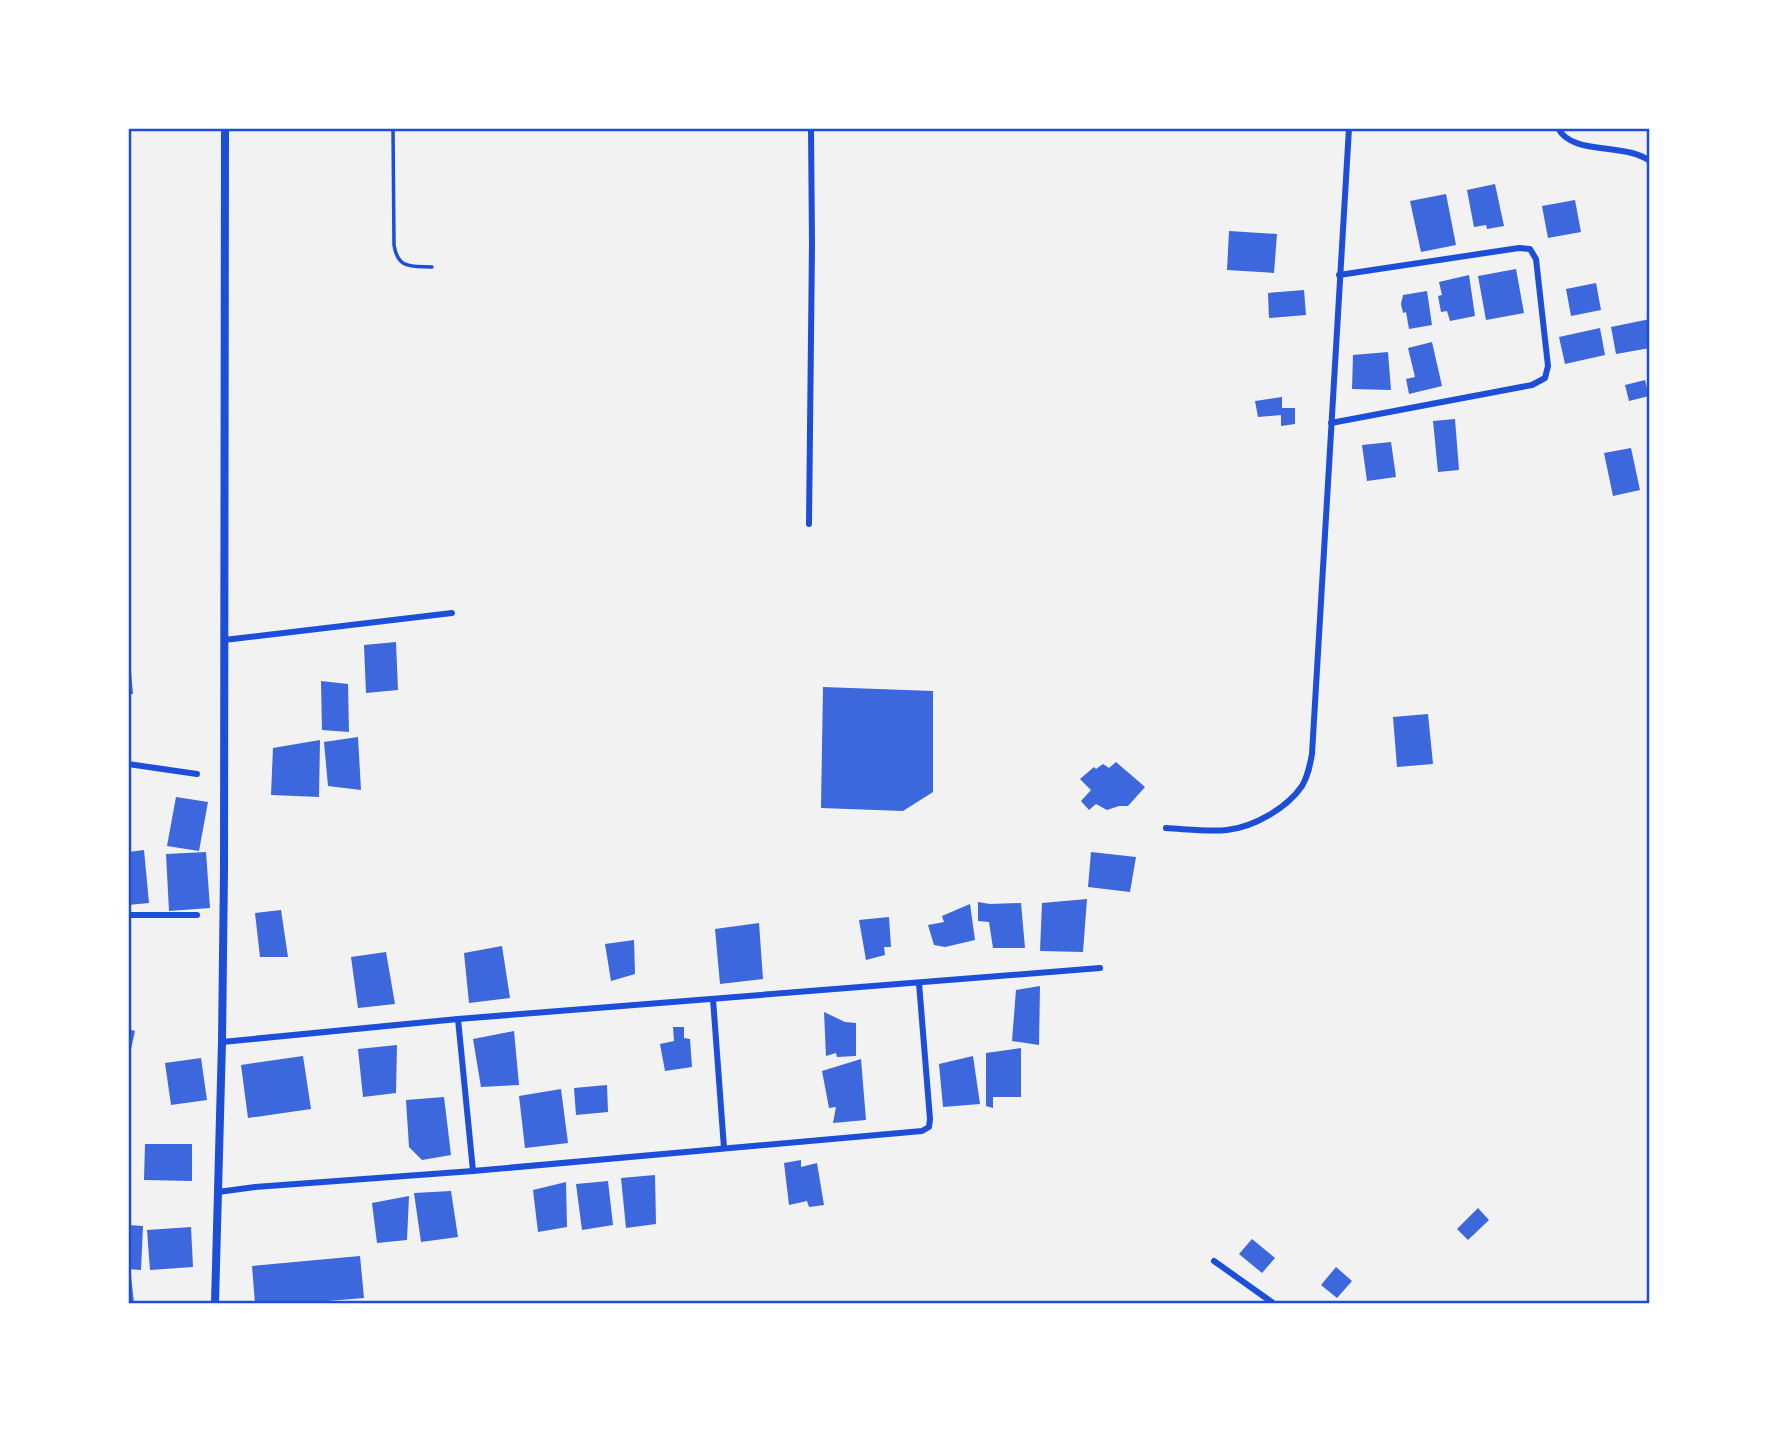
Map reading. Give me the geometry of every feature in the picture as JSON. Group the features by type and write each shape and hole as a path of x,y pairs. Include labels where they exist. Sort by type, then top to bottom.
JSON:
{"street":[{"path":"215,1303 222,1042 225,128"},
{"path":"809,524 811,128"},
{"path":"1166,828 1226,830 1250,824 1283,805 1294,795 1306,777 1312,754 1349,128"},
{"path":"1558,128 1560,133 1578,144 1631,152 1650,161"},
{"path":"1331,423 1532,385 1545,378 1548,366 1536,259 1530,249 1520,248 1339,275"},
{"path":"224,640 452,613"},
{"path":"128,764 197,774"},
{"path":"128,915 197,915"},
{"path":"222,1042 458,1019 1100,968"},
{"path":"218,1192 926,1130 930,1119 919,983"},
{"path":"713,999 724,1148"},
{"path":"458,1019 473,1171"},
{"path":"1214,1261 1273,1303"}],"lane":[{"path":"393,128 395,253 402,264 432,267"}],"building":[{"path":"1495,184 1504,226 1487,229 1486,225 1474,227 1467,190"},
{"path":"1446,194 1456,245 1421,252 1410,201"},
{"path":"1575,200 1581,232 1548,238 1542,206"},
{"path":"1229,231 1277,234 1274,273 1227,270"},
{"path":"1516,269 1524,313 1486,320 1478,276"},
{"path":"1469,275 1475,316 1450,321 1447,311 1441,312 1438,296 1442,295 1439,282"},
{"path":"1596,283 1601,310 1571,316 1566,289"},
{"path":"1304,290 1306,315 1269,318 1268,293"},
{"path":"1427,291 1432,325 1409,329 1406,312 1403,313 1401,304 1403,295"},
{"path":"1650,319 1650,348 1616,354 1611,327"},
{"path":"1600,328 1605,355 1565,364 1559,337"},
{"path":"1432,342 1442,386 1409,394 1406,379 1415,377 1408,348"},
{"path":"1388,352 1391,390 1352,389 1353,355"},
{"path":"1645,380 1649,396 1629,401 1625,385"},
{"path":"1282,397 1282,408 1295,408 1295,424 1281,426 1281,415 1258,417 1255,401"},
{"path":"1455,419 1459,470 1438,472 1433,421"},
{"path":"1391,442 1396,477 1367,481 1362,445"},
{"path":"1631,448 1640,490 1613,496 1604,453"},
{"path":"396,642 398,690 366,693 364,645"},
{"path":"128,671 131,671 133,694 128,694"},
{"path":"321,681 348,684 349,732 322,730"},
{"path":"823,687 933,691 933,792 903,811 821,808"},
{"path":"1428,714 1433,764 1397,767 1393,717"},
{"path":"358,737 361,790 328,786 324,742"},
{"path":"320,740 319,797 271,795 273,748"},
{"path":"1116,762 1145,787 1128,806 1107,810 1096,804 1089,810 1081,801 1091,790 1080,779 1094,767 1096,769 1103,764 1109,768"},
{"path":"176,797 208,802 199,851 167,846"},
{"path":"144,850 149,903 128,905 128,852"},
{"path":"206,852 210,908 169,911 166,854"},
{"path":"1091,852 1136,857 1130,892 1088,887"},
{"path":"1087,899 1083,952 1040,951 1042,903"},
{"path":"978,902 1021,903 1025,948 993,948 989,922 978,921"},
{"path":"970,904 975,940 945,947 934,945 928,925 944,922 942,916"},
{"path":"281,910 288,957 260,957 255,913"},
{"path":"889,917 891,947 884,947 885,955 866,960 859,920"},
{"path":"759,923 763,979 720,984 715,929"},
{"path":"634,940 635,974 611,981 605,944"},
{"path":"502,946 510,998 469,1003 464,953"},
{"path":"386,952 395,1004 358,1008 351,957"},
{"path":"1040,986 1039,1045 1012,1041 1016,990"},
{"path":"824,1012 845,1022 856,1023 856,1056 837,1057 836,1053 826,1056"},
{"path":"673,1027 684,1027 684,1038 690,1039 692,1067 665,1071 660,1044 674,1041"},
{"path":"128,1029 135,1031 129,1058 128,1058"},
{"path":"514,1031 519,1085 481,1087 473,1039"},
{"path":"397,1045 396,1093 363,1097 358,1049"},
{"path":"1021,1048 1021,1097 993,1097 993,1108 986,1106 986,1053"},
{"path":"303,1056 311,1109 248,1118 241,1065"},
{"path":"973,1056 980,1104 943,1107 939,1064"},
{"path":"201,1058 207,1100 171,1105 165,1063"},
{"path":"861,1059 866,1120 833,1123 836,1107 829,1108 822,1071"},
{"path":"607,1085 608,1112 576,1115 574,1088"},
{"path":"561,1089 568,1143 525,1148 519,1096"},
{"path":"444,1097 451,1155 422,1160 409,1147 406,1100"},
{"path":"145,1144 192,1144 192,1181 144,1180"},
{"path":"801,1160 801,1167 817,1163 824,1205 809,1207 807,1201 789,1205 784,1163"},
{"path":"655,1175 656,1224 626,1228 621,1178"},
{"path":"608,1181 613,1225 582,1230 576,1184"},
{"path":"566,1182 567,1227 538,1232 533,1190"},
{"path":"451,1191 458,1237 421,1242 414,1193"},
{"path":"409,1196 407,1240 377,1243 372,1203"},
{"path":"1478,1208 1489,1220 1468,1240 1457,1229"},
{"path":"128,1225 143,1226 141,1270 128,1269"},
{"path":"191,1227 193,1267 150,1270 147,1230"},
{"path":"1252,1239 1275,1258 1262,1273 1239,1254"},
{"path":"360,1256 364,1298 303,1303 255,1303 252,1266"},
{"path":"1336,1267 1352,1281 1337,1298 1321,1285"},
{"path":"128,1276 131,1276 134,1303 128,1303"}]}
